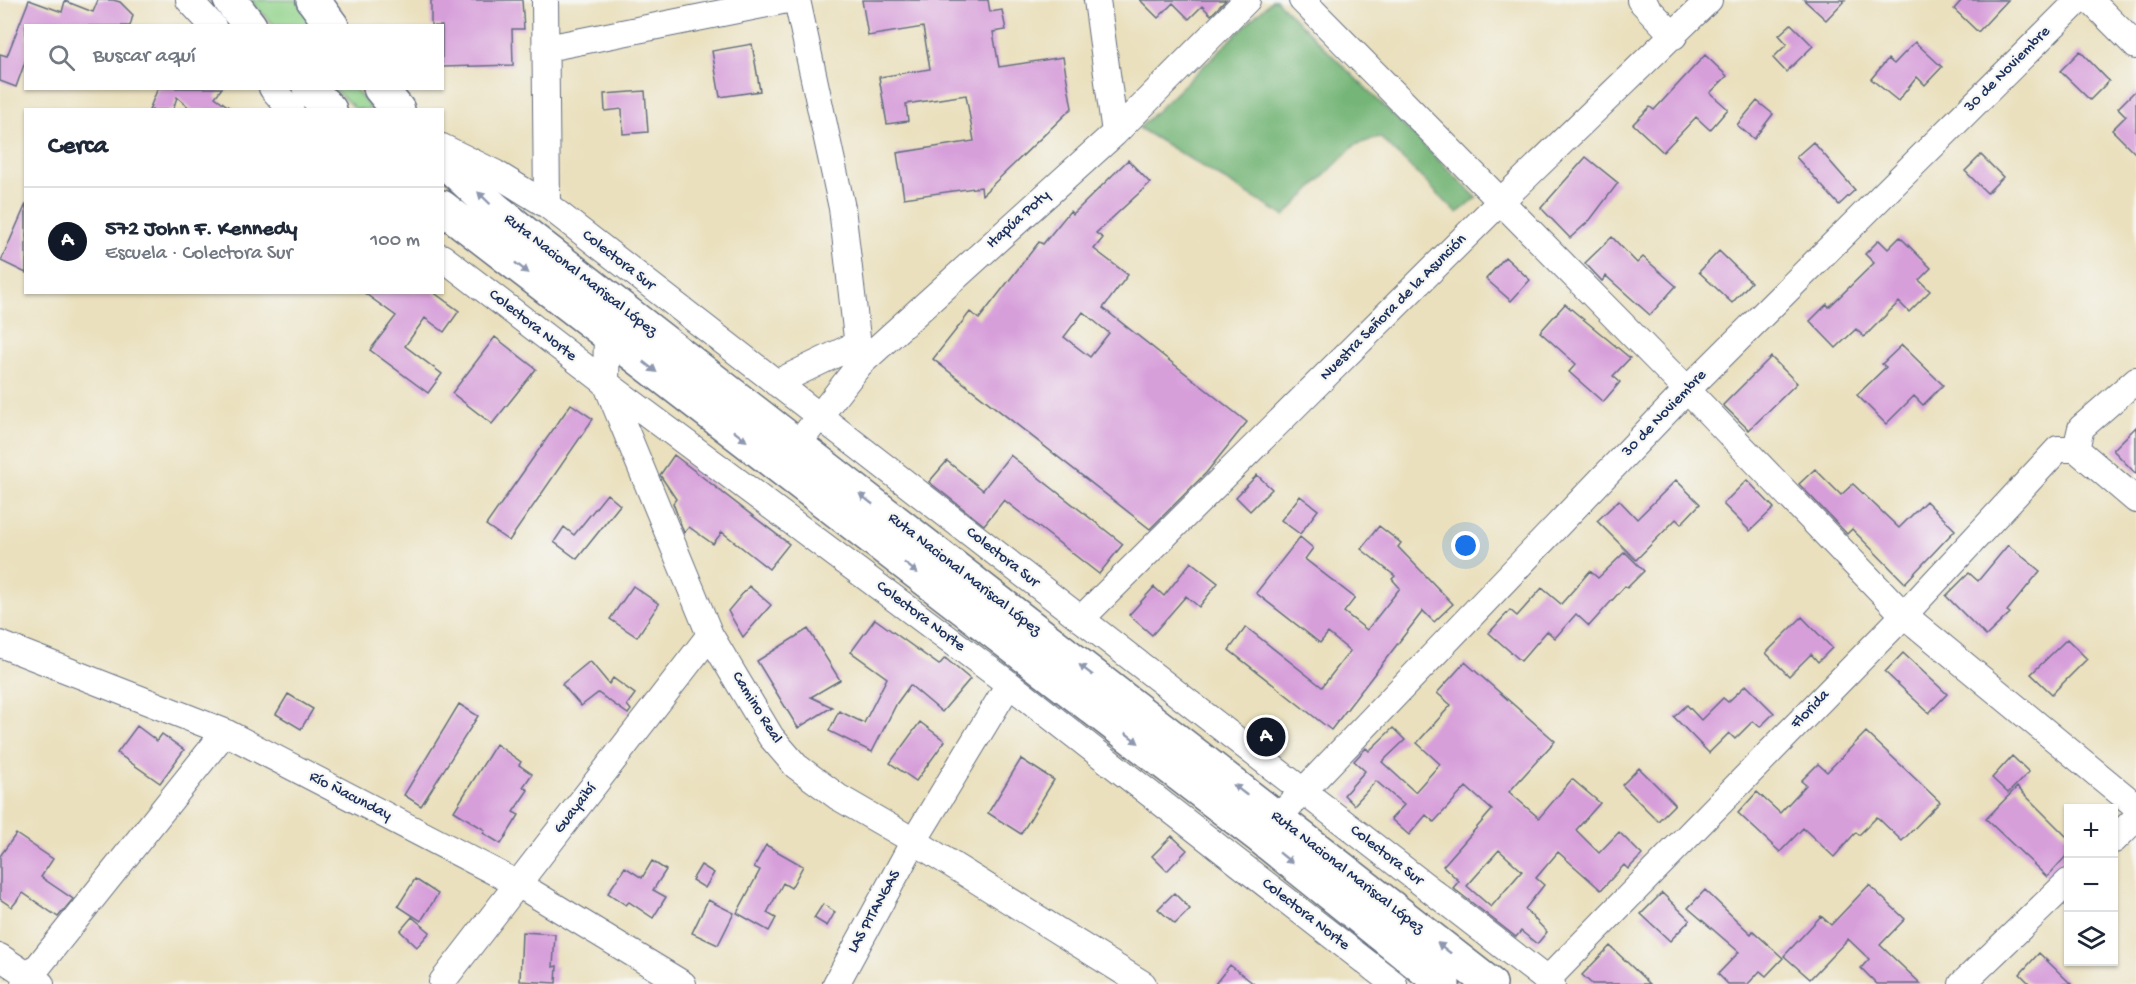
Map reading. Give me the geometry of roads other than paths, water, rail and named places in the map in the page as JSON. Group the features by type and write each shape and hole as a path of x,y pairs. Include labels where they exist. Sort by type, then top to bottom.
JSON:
{"highway":[{"path":"230,0 248,24"},
{"path":"314,0 331,24"},
{"path":"311,90 328,108"},
{"path":"382,90 396,108"},
{"name":"Ruta Nacional Mariscal López","path":"444,161 494,208 797,445 1268,827 1443,984"},
{"name":"Ruta Nacional Mariscal López","path":"444,209 1268,827 1490,984"}],"street":[{"path":"189,0 211,24"},
{"path":"545,0 547,205"},
{"path":"547,48 787,0"},
{"path":"776,383 858,354 842,208 797,0"},
{"path":"1097,0 1114,133"},
{"name":"Itapúa Poty","path":"797,445 858,354 1114,133 1247,0"},
{"path":"1302,0 1687,390 1904,615 2136,806"},
{"path":"1640,0 1674,36"},
{"name":"Nuestra Señora de la Asunción","path":"1081,619 1500,202 1709,0"},
{"name":"30 de Noviembre","path":"1268,827 1687,390 2079,0"},
{"path":"2090,0 2136,46"},
{"path":"274,90 289,108"},
{"name":"Colectora Sur","path":"444,148 486,169 547,205 1550,982"},
{"name":"Colectora Norte","path":"444,259 606,383 1009,684 1394,984"},
{"path":"663,341 685,313"},
{"name":"Camino Real","path":"607,333 606,383 710,635 771,737 796,766 838,797 914,841 1143,984"},
{"path":"2136,380 2081,428 2076,449 2136,500"},
{"name":"Florida","path":"1550,982 1904,615 2058,449 2076,449"},
{"name":"Guayaibí","path":"442,982 710,635"},
{"name":"Río Ñacunday","path":"0,644 225,732 518,884 683,984"},
{"name":"LAS PITANGAS","path":"836,984 914,841 1009,684"},
{"path":"0,957 32,981 225,732"},
{"path":"2118,836 2136,818"},
{"path":"1962,984 2064,886"}],"place":[{"name":"572 John F. Kennedy","path":"1266,737"}]}
